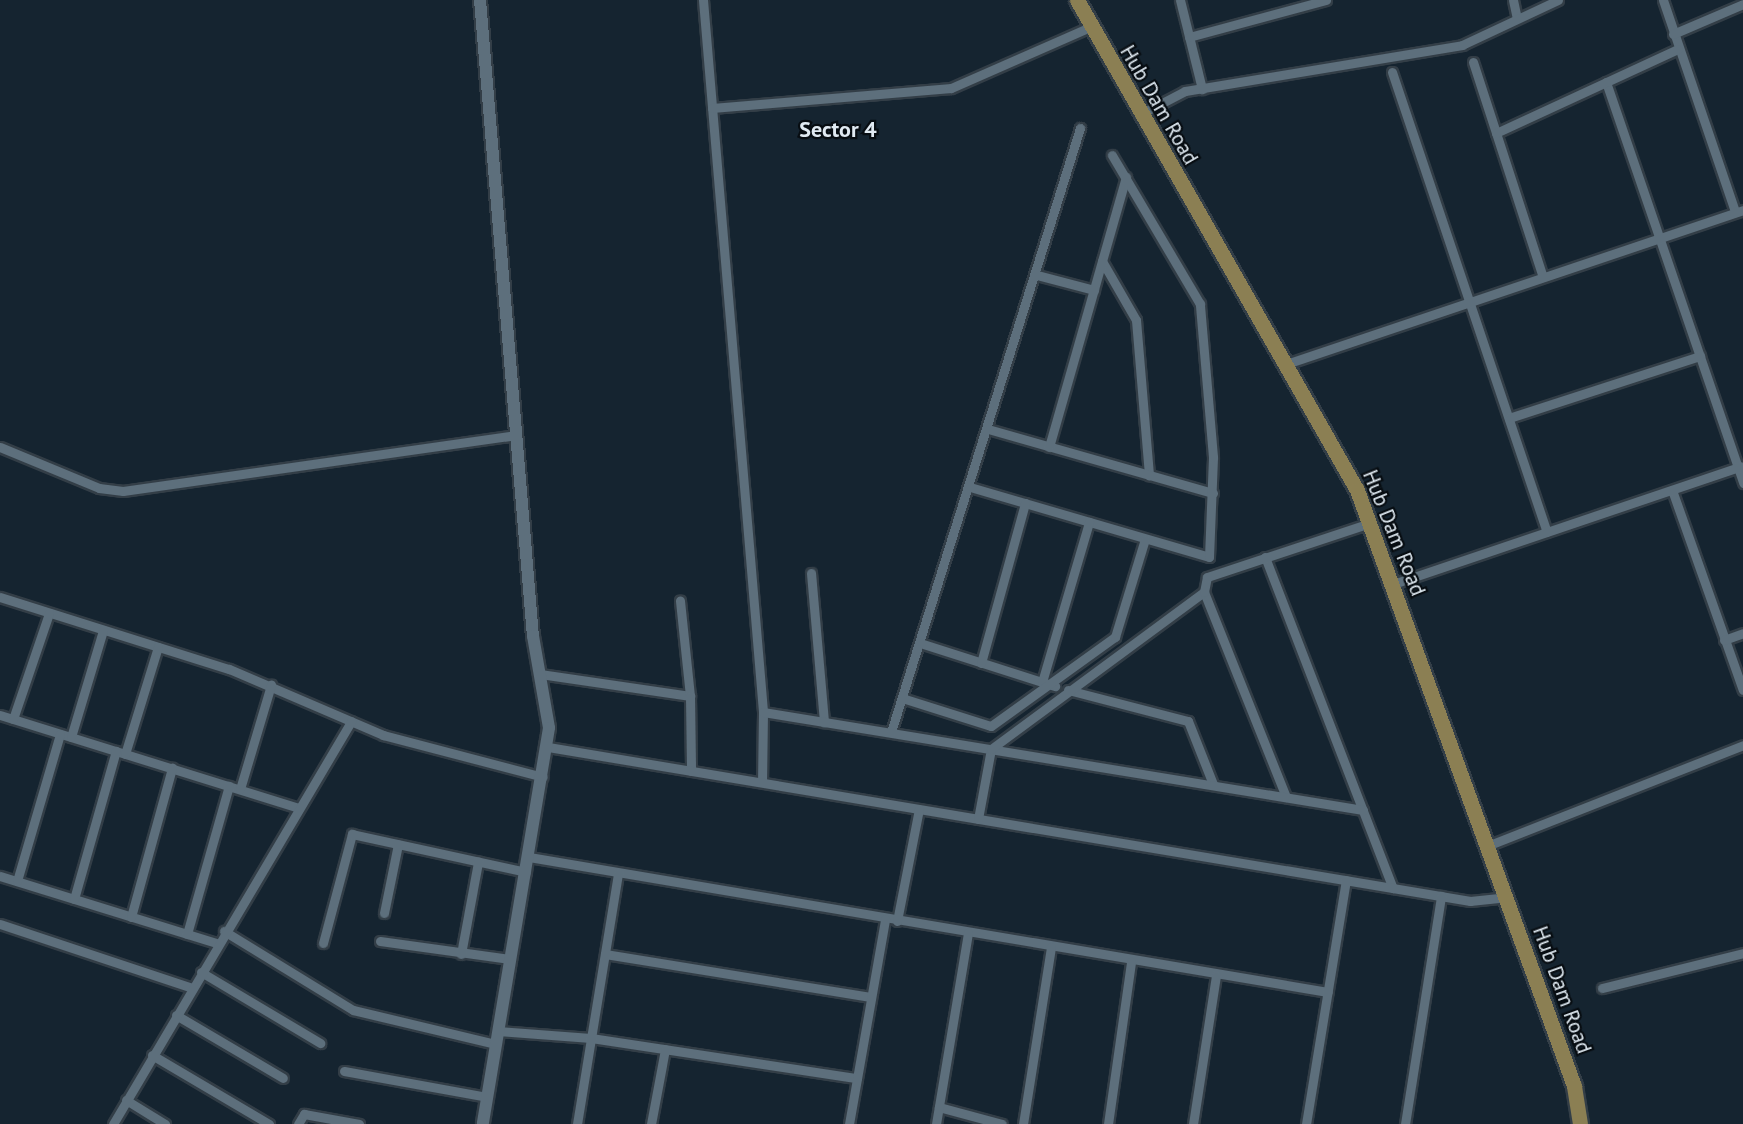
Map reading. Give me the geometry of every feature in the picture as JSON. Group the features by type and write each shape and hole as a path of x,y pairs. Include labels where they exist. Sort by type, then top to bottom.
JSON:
{"main road":[{"name":"Hub Dam Road","path":"1077,0 1139,115 1340,457 1370,523 1574,1086 1580,1124"}],"street":[{"path":"480,0 517,435 548,747 483,1124"},
{"path":"703,0 763,712 762,782"},
{"path":"1180,0 1202,88"},
{"path":"1189,37 1326,0"},
{"path":"1513,0 1517,19"},
{"path":"1139,115 1202,88 1462,45 1558,0"},
{"path":"1286,364 1739,211 1678,49 1663,0"},
{"path":"1673,34 1743,4"},
{"path":"712,108 951,88 1090,27"},
{"path":"1496,133 1678,49"},
{"path":"1473,62 1543,277"},
{"path":"1392,72 1547,532"},
{"path":"1606,82 1740,466 1743,483"},
{"path":"891,732 1037,275 1080,128"},
{"path":"970,487 1209,557 1213,493 1197,293 1112,155"},
{"path":"1049,447 1126,177"},
{"path":"1102,261 1136,320 1149,475"},
{"path":"1037,275 1094,290"},
{"path":"1509,418 1700,356"},
{"path":"988,429 1213,493"},
{"path":"0,447 99,488 123,491 517,435"},
{"path":"1394,584 1740,466"},
{"path":"1672,490 1743,690"},
{"path":"981,663 1025,503"},
{"path":"1042,682 1089,522"},
{"path":"1286,797 1204,592 1207,577 1370,523"},
{"path":"902,698 985,726 1053,686 1115,637 1145,539"},
{"path":"1265,557 1393,888"},
{"path":"811,573 824,722"},
{"path":"978,819 991,749 1204,592"},
{"path":"0,597 271,686 351,721 543,777"},
{"path":"680,601 690,696 691,771"},
{"path":"13,719 49,613"},
{"path":"70,737 103,630"},
{"path":"1724,640 1743,633"},
{"path":"920,643 1070,691 1188,721 1213,784"},
{"path":"74,899 121,752 158,647"},
{"path":"540,674 690,696"},
{"path":"240,789 271,686"},
{"path":"763,712 1363,810"},
{"path":"1,717 299,807"},
{"path":"113,1124 224,931 351,721"},
{"path":"17,881 60,734"},
{"path":"1487,846 1743,745"},
{"path":"548,747 1470,901 1506,897"},
{"path":"131,917 172,768"},
{"path":"187,934 228,786"},
{"path":"897,921 919,809"},
{"path":"323,943 352,834 526,872"},
{"path":"384,914 398,844"},
{"path":"529,857 1131,962 1328,992"},
{"path":"461,954 478,862"},
{"path":"577,1124 618,873"},
{"path":"0,876 217,943"},
{"path":"1306,1124 1346,880"},
{"path":"1405,1124 1441,896"},
{"path":"849,1124 885,919"},
{"path":"0,924 192,987"},
{"path":"224,931 353,1010 496,1044"},
{"path":"936,1124 968,933"},
{"path":"380,941 510,959"},
{"path":"1023,1124 1051,948"},
{"path":"1602,988 1743,953"},
{"path":"605,954 871,997"},
{"path":"1108,1124 1131,962"},
{"path":"201,972 320,1043"},
{"path":"1193,1124 1216,976"},
{"path":"176,1015 283,1078"},
{"path":"498,1030 591,1038 857,1078"},
{"path":"651,1124 664,1049"},
{"path":"152,1056 269,1124"},
{"path":"344,1071 487,1096"},
{"path":"126,1100 165,1124"},
{"path":"939,1107 1002,1124"},
{"path":"298,1124 304,1114 358,1124"}],"district":[{"name":"Sector 4","path":"838,130"}]}
